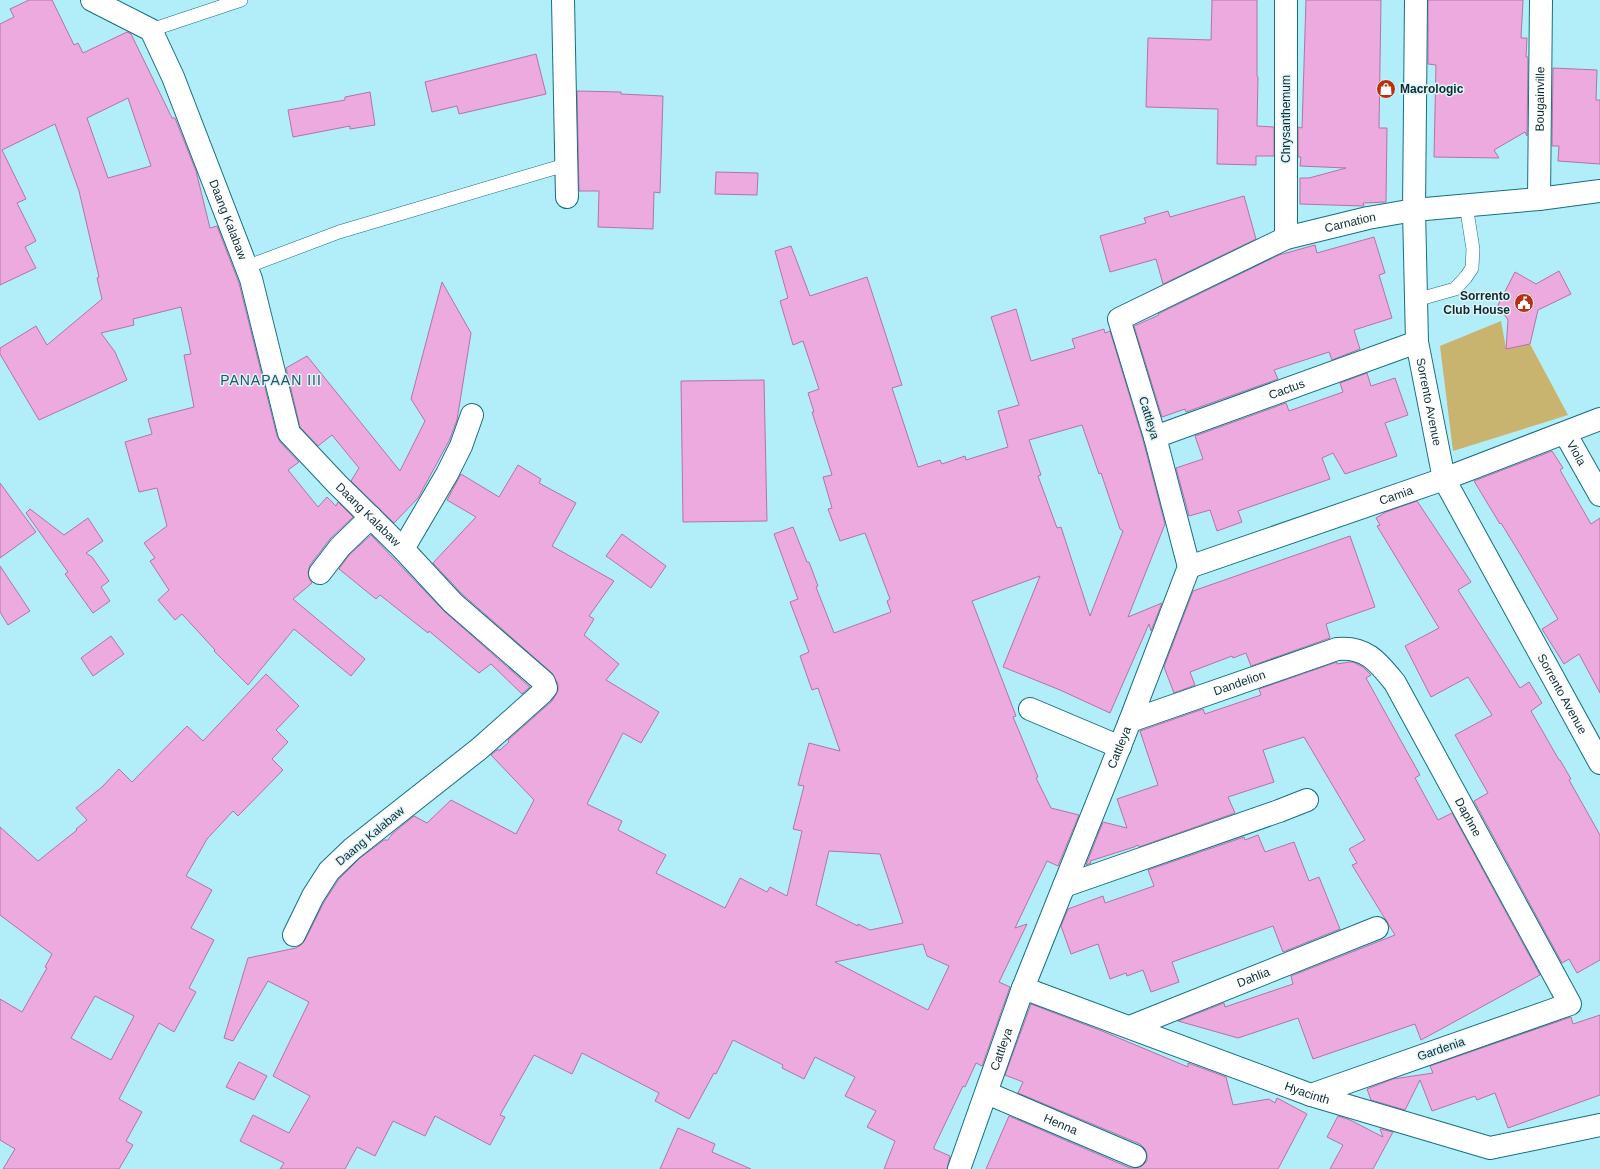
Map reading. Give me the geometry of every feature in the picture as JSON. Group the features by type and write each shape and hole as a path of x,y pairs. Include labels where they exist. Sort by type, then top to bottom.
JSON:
{"street":[{"path":"92,0 151,30"},
{"path":"563,0 565,165 567,197"},
{"name":"Chrysanthemum","path":"1286,0 1286,238"},
{"name":"Sorrento Avenue","path":"1416,0 1414,210 1417,342 1444,479 1600,763"},
{"name":"Bougainville","path":"1539,199 1541,0"},
{"name":"Daang Kalabaw","path":"151,30 173,77 253,287 289,433 403,549 453,603 544,682 546,688 479,749 352,849 329,871 313,896 294,935"},
{"name":"Carnation","path":"1119,319 1286,238 1368,218 1414,210 1539,199 1600,191"},
{"name":"Cattleya","path":"959,1169 1024,988 1120,747 1189,567 1155,436 1119,319"},
{"name":"Cactus","path":"1155,436 1417,342"},
{"path":"403,549 447,474 461,446 472,416"},
{"name":"Camia","path":"1189,567 1444,479 1600,419"},
{"name":"Viola","path":"1565,433 1600,494"},
{"path":"320,573 340,547 371,517"},
{"name":"Dandelion","path":"1130,721 1337,649 1349,648"},
{"name":"Daphne","path":"1349,648 1365,654 1382,667 1395,683 1570,1004"},
{"path":"1030,709 1120,747"},
{"path":"1064,886 1307,800"},
{"name":"Dahlia","path":"1130,1027 1377,928"},
{"name":"Hyacinth","path":"1024,988 1311,1095 1490,1148 1600,1125"},
{"name":"Gardenia","path":"1311,1095 1570,1004"},
{"name":"Henna","path":"987,1093 1135,1156"}],"lane":[{"path":"151,30 241,0"},
{"path":"246,267 339,232 565,165"},
{"path":"1416,300 1455,289 1472,268 1473,249 1466,205"}],"shaded area":[{"path":"1501,321 1506,348 1530,344 1568,415 1453,451 1440,346"}],"building":[{"path":"29,0 52,0 74,45 78,43 83,53 127,32 131,34 172,118 175,118 196,171 210,228 217,226 239,283 277,436 280,442 299,462 288,470 318,507 327,497 336,506 338,502 353,517 330,539 310,565 308,572 312,583 293,599 365,659 351,676 294,629 248,685 214,651 215,650 182,614 175,620 158,600 169,590 150,561 155,558 144,543 167,526 157,488 139,492 125,442 152,434 148,419 194,407 184,355 191,354 181,307 133,319 134,325 101,333 115,352 127,380 39,420 0,354 0,348 36,326 47,345 102,299 97,278 99,277 79,191 55,124 2,150 26,199 17,203 36,241 25,247 36,268 0,285 0,24 14,17 10,9","holes":["128,98 151,166 108,178 87,118"]},
{"path":"1212,0 1257,0 1257,126 1274,127 1274,156 1256,156 1256,165 1217,164 1218,109 1146,107 1148,38 1211,40"},
{"path":"1306,0 1381,0 1379,128 1387,128 1386,202 1363,203 1364,206 1300,204 1300,178 1309,178 1346,168 1300,166 1301,157 1298,157 1298,127 1302,128"},
{"path":"1428,0 1523,0 1521,38 1527,38 1526,57 1528,57 1527,136 1525,132 1494,150 1499,158 1434,157 1436,65 1428,64"},
{"path":"536,54 546,94 459,114 457,106 432,112 425,82"},
{"path":"1553,68 1597,70 1596,100 1600,100 1600,164 1558,161 1559,146 1552,146"},
{"path":"577,91 621,92 621,94 663,96 660,193 654,192 653,229 598,227 599,191 579,191"},
{"path":"370,92 375,125 350,129 350,126 293,137 288,110 345,100 345,97"},
{"path":"716,172 758,173 757,195 715,194"},
{"path":"1244,196 1256,239 1163,284 1156,259 1110,272 1100,236 1146,223 1144,218 1168,211 1170,217"},
{"path":"1374,237 1385,273 1379,275 1392,318 1354,330 1360,349 1332,360 1329,352 1274,370 1278,379 1186,412 1185,409 1162,417 1134,326 1279,255 1315,245 1317,253"},
{"path":"791,246 810,296 867,277 902,385 892,388 918,467 940,460 942,464 965,456 966,460 1008,447 998,411 1019,405 991,317 1016,309 1031,361 1075,348 1072,339 1104,329 1105,333 1110,331 1143,440 1165,524 1128,617 1162,603 1151,631 1149,624 1110,713 1060,690 1003,667 1040,576 972,601 1016,716 1013,717 1038,777 1036,778 1051,808 1079,815 1058,866 1047,861 1015,928 1027,924 999,982 1010,987 982,1066 976,1063 965,1087 963,1086 934,1147 934,1149 950,1156 947,1169 884,1169 895,1141 867,1127 876,1111 845,1096 855,1077 815,1057 804,1079 782,1068 783,1065 733,1040 716,1074 714,1073 689,1119 655,1101 659,1093 582,1053 572,1074 534,1055 500,1115 505,1117 490,1145 435,1116 425,1136 393,1121 375,1156 357,1147 345,1169 280,1169 284,1163 240,1141 253,1115 289,1133 310,1096 273,1076 309,1002 268,981 233,1041 224,1038 248,958 296,948 301,945 324,902 339,879 360,858 384,840 388,840 392,834 414,816 427,823 451,800 516,834 534,800 491,755 497,750 500,750 509,742 508,740 552,701 558,691 558,684 552,673 462,594 433,563 476,517 447,500 461,474 499,497 518,465 541,479 539,483 576,503 552,546 614,581 589,616 594,619 584,635 619,664 606,680 659,712 641,743 623,733 587,804 622,821 618,830 666,855 656,873 725,908 740,878 767,892 770,887 787,896 802,831 793,829 804,786 798,785 809,743 840,751 818,688 812,690 800,656 809,652 790,602 798,599 774,534 793,527 807,562 809,562 818,586 816,587 834,633 891,612 887,601 890,599 865,533 840,541 828,509 832,508 823,477 832,475 812,412 814,412 808,393 819,389 803,341 793,345 780,301 788,298 775,251","holes":["1082,425 1099,474 1101,473 1120,529 1123,531 1090,616 1061,527 1057,528 1038,476 1041,475 1029,440","829,851 880,854 903,923 870,930 858,924 858,926 816,905","923,944 927,956 949,966 928,1010 835,962"]},
{"path":"1559,271 1571,294 1538,310 1530,344 1506,349 1508,320 1498,305 1515,272 1536,284"},
{"path":"442,282 471,333 457,420 449,441 418,498 394,523 351,481 359,468 332,435 318,446 300,427 286,368 307,356 400,471 425,421 411,399"},
{"path":"1367,373 1371,386 1395,378 1408,415 1385,423 1397,456 1345,474 1333,453 1322,458 1330,479 1238,511 1242,522 1217,531 1210,510 1189,516 1176,468 1203,459 1195,436 1286,403 1289,411 1343,392 1340,383"},
{"path":"764,380 767,521 683,522 681,381"},
{"path":"1552,451 1563,468 1560,470 1591,524 1600,518 1600,693 1579,654 1564,664 1542,629 1558,619 1520,554 1474,481"},
{"path":"0,483 36,532 0,558"},
{"path":"1417,501 1471,582 1458,590 1520,688 1529,682 1542,703 1531,711 1571,779 1569,780 1600,835 1600,960 1577,973 1569,959 1562,963 1474,801 1488,793 1455,735 1492,715 1468,677 1431,697 1405,646 1439,628 1377,526 1380,525 1376,518 1386,512"},
{"path":"30,509 64,535 88,518 103,541 86,553 92,557 109,581 101,587 110,601 93,613 65,574 68,572 26,513"},
{"path":"622,534 666,566 651,588 606,556"},
{"path":"371,535 445,612 530,687 522,694 491,664 479,673 429,631 428,633 380,595 376,599 339,569 349,555"},
{"path":"1350,536 1375,607 1326,624 1330,638 1251,666 1246,653 1233,658 1232,656 1190,672 1195,685 1174,693 1164,667 1193,591"},
{"path":"0,566 30,611 8,625 0,612"},
{"path":"111,636 124,654 93,676 81,658"},
{"path":"1337,662 1337,664 1353,662 1363,667 1371,675 1366,678 1420,775 1415,778 1438,820 1452,813 1540,975 1421,1040 1415,1024 1313,1059 1298,1018 1238,1038 1178,1021 1224,1003 1225,1007 1293,984 1291,976 1395,935 1352,865 1357,863 1349,849 1365,840 1304,737 1263,750 1274,782 1228,797 1235,813 1139,847 1138,845 1090,861 1091,863 1086,865 1103,822 1127,828 1117,799 1158,785 1140,731 1203,709 1205,714 1261,695 1259,689"},
{"path":"266,674 299,706 276,730 288,742 272,759 283,770 238,816 233,811 207,839 186,876 212,890 191,928 214,940 189,988 196,992 174,1032 159,1023 119,1099 142,1112 126,1141 133,1145 119,1169 3,1169 15,1149 0,1140 0,999 22,1012 47,968 45,967 52,954 0,915 0,827 38,861 77,830 76,829 87,820 76,808 102,787 119,769 132,782 187,726 203,741","holes":["95,996 134,1016 111,1060 71,1038"]},
{"path":"1258,835 1265,852 1294,842 1309,881 1319,877 1340,929 1283,952 1273,926 1172,962 1179,982 1151,992 1143,970 1127,976 1126,973 1110,979 1098,944 1071,954 1061,926 1068,909 1103,896 1105,903 1154,886 1148,870 1244,837 1245,840"},
{"path":"1031,1004 1102,1031 1188,1067 1188,1063 1226,1077 1233,1105 1269,1099 1275,1103 1277,1098 1307,1114 1278,1169 986,1169 1009,1116 1130,1168 1142,1166 1147,1161 1145,1149 1140,1144 1018,1093 1023,1082 1005,1075"},
{"path":"1600,1015 1600,1095 1508,1128 1495,1093 1477,1100 1475,1096 1432,1111 1420,1080 1405,1110 1371,1100 1367,1089 1393,1079 1433,1073 1430,1066 1571,1017 1573,1024"},
{"path":"239,1062 267,1076 254,1100 226,1087"},
{"path":"1338,1116 1350,1120 1383,1137 1380,1129 1393,1132 1373,1169 1330,1169 1343,1145 1327,1137"},
{"path":"678,1128 715,1144 712,1152 751,1169 660,1169"}],"place":[{"name":"Macrologic","path":"1386,89"},
{"name":"Sorrento Club House","path":"1524,303"}],"district":[{"name":"PANAPAAN III","path":"271,380"}]}
